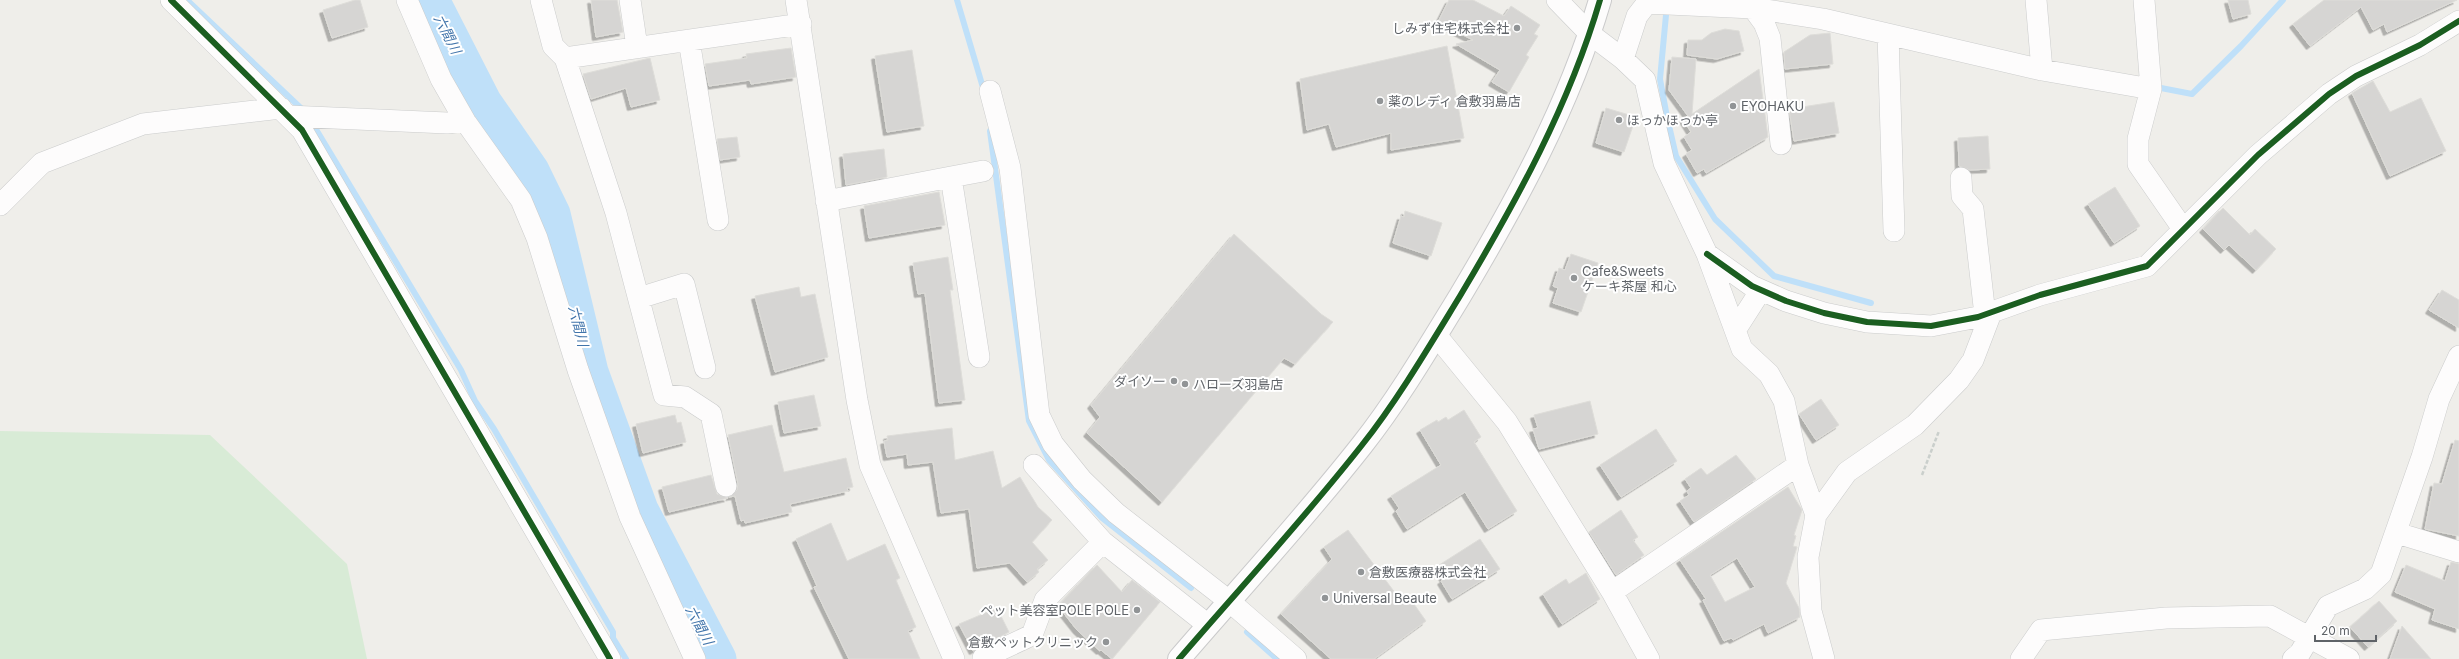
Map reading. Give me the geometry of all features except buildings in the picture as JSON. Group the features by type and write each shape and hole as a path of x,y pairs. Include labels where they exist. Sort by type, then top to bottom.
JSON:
{"street":[{"path":"171,0 302,130 610,659"},
{"path":"407,0 441,79 465,121 521,200 535,231 578,370 630,517 695,659"},
{"path":"541,0 552,46 565,58 616,213 664,395 685,397 711,414 726,486"},
{"path":"630,0 637,48"},
{"path":"796,0 833,199 857,400 870,465 954,659"},
{"path":"1557,0 1590,34 1622,59 1645,80 1664,163 1707,254 1736,329 1742,349 1769,374 1784,401 1798,465 1816,515"},
{"path":"1179,659 1363,444 1436,335 1506,220 1554,123 1590,34 1600,0"},
{"path":"2036,0 2042,70"},
{"path":"2144,0 2151,89 2138,139 2138,164 2184,229"},
{"path":"1622,59 1637,16 1646,3 1752,8 1823,19 2042,70 2151,89"},
{"path":"1752,8 1764,23 1770,38 1781,144"},
{"path":"1707,254 1761,290 1786,301 1824,313 1867,322 1931,326 1988,314 2040,295 2147,266 2258,155 2329,94 2356,76 2420,45 2459,21"},
{"path":"565,58 801,24"},
{"path":"1888,34 1894,231"},
{"path":"689,40 718,220"},
{"path":"990,91 1010,168 1039,414 1053,444 1082,480 1116,513 1229,601 1296,659"},
{"path":"0,205 42,163 143,124 285,112 324,117 447,123 465,121"},
{"path":"833,199 983,170"},
{"path":"950,177 979,357"},
{"path":"1824,659 1811,611 1808,557 1816,515 1847,472 1915,425 1959,380 1972,360 1988,314 1973,209 1962,196 1961,178"},
{"path":"638,298 684,284 705,368"},
{"path":"1736,329 1761,290"},
{"path":"1436,335 1507,422 1612,592 1649,659"},
{"path":"2293,659 2300,653 2328,606 2365,589 2381,574 2397,533 2439,400 2459,356"},
{"path":"1034,465 1103,542 1208,625"},
{"path":"1612,592 1798,465"},
{"path":"2397,533 2459,552"},
{"path":"983,658 1032,635 1045,600 1103,542"},
{"path":"2021,659 2041,630 2166,618 2270,616 2349,659"}],"green space":[{"path":"0,431 210,435 347,564 367,659 0,659"}],"waterway":[{"path":"187,0 305,112"},
{"name":"六間川","path":"431,0 483,102 531,171 552,214 590,372 640,510 718,659"},
{"path":"957,0 984,91"},
{"path":"2161,88 2192,94 2241,46 2283,0"},
{"path":"1666,15 1660,79 1676,156 1715,219 1774,276 1871,303"},
{"path":"311,121 461,370 475,401 494,429 613,632 613,638 626,659"},
{"path":"990,131 1029,421 1049,460 1102,518 1191,588"},
{"path":"1247,632 1277,659"}],"cycle path":[{"path":"171,0 302,130 610,659"},
{"path":"1179,659 1295,527 1340,473 1375,428 1413,372 1481,261 1521,189 1557,115 1573,78 1600,0"},
{"path":"1707,254 1752,286 1786,301 1824,313 1867,322 1931,326 1978,317 2040,295 2147,266 2258,155 2329,94 2356,76 2420,45 2459,21"}],"place":[{"name":"しみず住宅株式会社","path":"1517,28"},
{"name":"薬のレディ 倉敷羽島店","path":"1380,101"},
{"name":"EYOHAKU","path":"1733,106"},
{"name":"ほっかほっか亭","path":"1619,120"},
{"name":"Cafe&Sweets ケーキ茶屋 和心","path":"1574,278"},
{"name":"ダイソー","path":"1174,381"},
{"name":"ハローズ羽島店","path":"1185,384"},
{"name":"倉敷医療器株式会社","path":"1361,572"},
{"name":"Universal Beaute","path":"1325,598"},
{"name":"ペット美容室POLE POLE","path":"1137,610"},
{"name":"倉敷ペットクリニック","path":"1106,642"}]}
